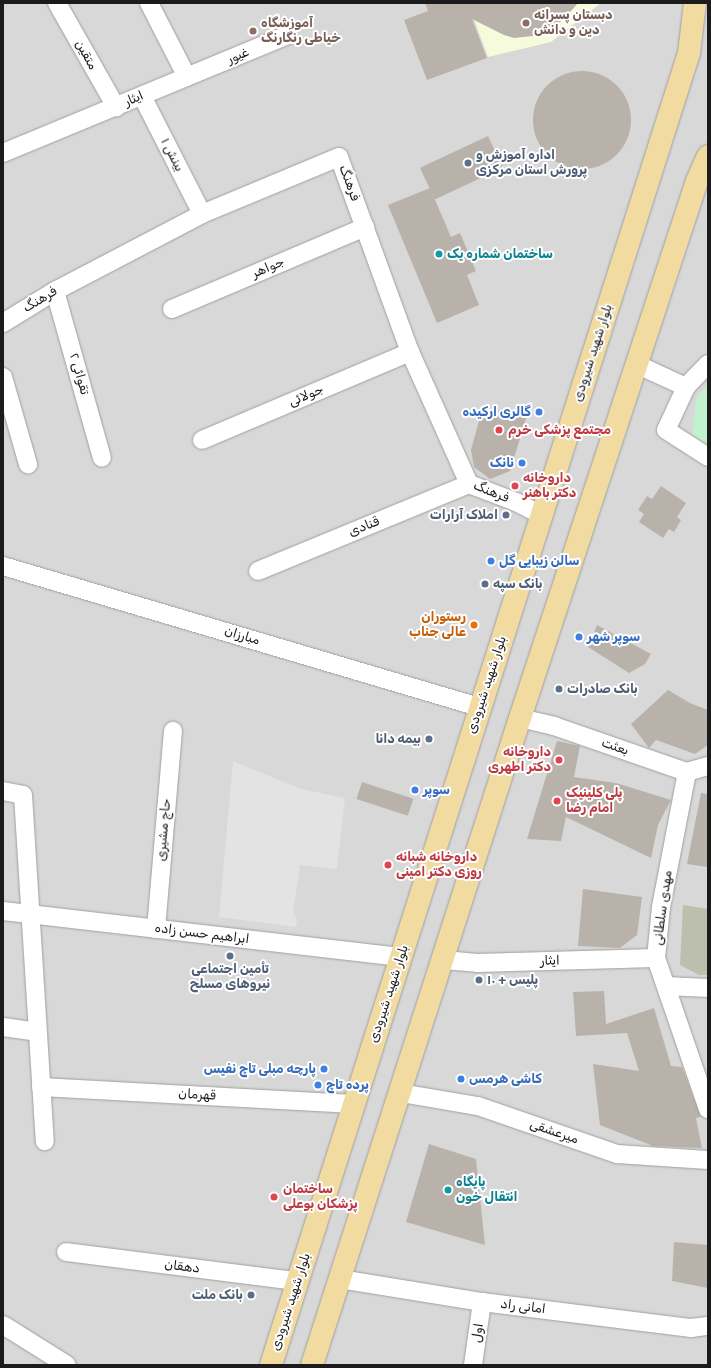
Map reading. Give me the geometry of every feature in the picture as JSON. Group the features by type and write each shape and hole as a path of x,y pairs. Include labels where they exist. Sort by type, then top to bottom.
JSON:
{"main road":[{"name":"بلوار شهید شیرودی","path":"271,1365 541,516 699,50 695,3"},
{"path":"312,1365 444,960 520,718 638,365 703,177 708,156"}],"street":[{"name":"متقین","path":"57,3 116,107"},
{"path":"149,3 188,77"},
{"name":"غیور","path":"188,77 288,35"},
{"name":"ایثار","path":"3,153 188,77"},
{"name":"بینش ۱","path":"142,96 202,214"},
{"name":"فرهنگ","path":"3,323 55,291 202,214 339,157 410,352 469,484 516,502 541,516"},
{"name":"جواهر","path":"172,309 365,226"},
{"name":"تقوائی ۲","path":"55,291 102,458"},
{"name":"جولائی","path":"202,440 410,352"},
{"path":"708,364 686,387 666,430 708,457"},
{"path":"638,365 686,387"},
{"path":"3,377 28,464"},
{"name":"قنادی","path":"258,571 469,484"},
{"name":"مبارزان","path":"3,566 480,707"},
{"name":"بعثت","path":"520,718 554,726 687,772"},
{"name":"حاج مشیری","path":"156,928 173,731"},
{"path":"687,772 708,766"},
{"name":"مهدی سلطانی","path":"687,772 661,907 656,958 708,1110"},
{"path":"3,791 23,795 45,1141"},
{"name":"ابراهیم حسن زاده","path":"3,910 30,915 156,928 400,957"},
{"name":"ایثار","path":"444,960 477,963 656,958"},
{"path":"666,986 708,988"},
{"path":"3,1027 37,1032"},
{"name":"قهرمان","path":"41,1087 354,1104"},
{"name":"میرعشقی","path":"401,1093 478,1106 617,1154 708,1160"},
{"name":"دهقان","path":"66,1252 297,1281"},
{"name":"امانی راد","path":"340,1279 482,1302 691,1328 708,1326"},
{"name":"اول","path":"473,1365 482,1302"},
{"path":"3,1325 67,1365"}],"shaded area":[{"path":"3,3 708,3 708,1365 3,1365"},
{"name":"دبستان پسرانه دین و دانش","path":"468,3 601,3 551,42 488,57"},
{"path":"708,383 708,446 692,435 696,400"},
{"path":"233,761 301,789 345,798 337,869 300,865 293,912 297,921 296,927 219,917"},
{"path":"683,905 708,909 708,975 699,975 680,965"}],"building":[{"path":"425,3 578,3 563,20 546,31 532,36 514,38 504,35 472,19 487,58 427,80 404,20 428,11"},
{"path":"582,71 601,75 617,85 627,101 631,120 627,139 617,155 601,165 582,169 563,165 547,155 537,139 533,120 537,101 547,85 563,75"},
{"path":"488,136 503,168 435,199 420,168"},
{"name":"ساختمان شماره یک","path":"430,188 451,237 460,233 476,271 467,275 479,305 437,323 388,205"},
{"name":"مجتمع پزشکی خرم","path":"529,409 510,471 490,479 474,467 471,450 482,410"},
{"path":"661,486 686,503 677,517 681,520 674,532 669,529 663,538 639,522 644,514 638,510 647,496 652,499"},
{"path":"597,625 651,654 645,664 629,673 588,647"},
{"path":"668,690 690,703 708,710 708,745 695,754 656,740 649,748 631,724"},
{"path":"557,741 580,746 574,777 616,783 671,800 658,825 651,858 566,817 561,841 527,839"},
{"path":"362,782 413,799 408,816 356,799"},
{"path":"701,793 708,794 708,867 687,864"},
{"path":"583,889 642,897 637,935 620,948 578,946"},
{"path":"604,991 606,1024 654,1008 671,1066 682,1067 701,1117 696,1118 702,1148 653,1146 600,1125 593,1064 639,1071 627,1033 576,1036 573,992"},
{"name":"پایگاه انتقال خون","path":"429,1144 476,1159 485,1245 406,1222"},
{"path":"674,1242 708,1245 708,1288 672,1281"}],"place":[{"name":"دبستان پسرانه دین و دانش","path":"526,23"},
{"name":"آموزشگاه خیاطی رنگارنگ","path":"253,31"},
{"name":"اداره آموزش و پرورش استان مرکزی","path":"468,163"},
{"name":"ساختمان شماره یک","path":"439,254"},
{"name":"گالری ارکیده","path":"539,412"},
{"name":"مجتمع پزشکی خرم","path":"499,430"},
{"name":"نانک","path":"522,463"},
{"name":"داروخانه دکتر باهنر","path":"515,486"},
{"name":"املاک آرارات","path":"506,515"},
{"name":"سالن زیبایی گل","path":"491,561"},
{"name":"بانک سپه","path":"485,584"},
{"name":"رستوران عالی جناب","path":"474,625"},
{"name":"سوپر شهر","path":"579,637"},
{"name":"بانک صادرات","path":"559,689"},
{"name":"بیمه دانا","path":"429,739"},
{"name":"داروخانه دکتر اطهری","path":"559,760"},
{"name":"سوپر","path":"415,790"},
{"name":"پلی کلینیک امام رضا","path":"557,801"},
{"name":"داروخانه شبانه روزی دکتر امینی","path":"388,865"},
{"name":"تأمین اجتماعی نیروهای مسلح","path":"230,956"},
{"name":"پلیس + ۱۰","path":"479,980"},
{"name":"پارچه مبلی تاچ نفیس","path":"324,1069"},
{"name":"کاشی هرمس","path":"461,1079"},
{"name":"پرده تاچ","path":"318,1085"},
{"name":"پایگاه انتقال خون","path":"448,1190"},
{"name":"ساختمان پزشکان بوعلی","path":"274,1197"},
{"name":"بانک ملت","path":"251,1295"}]}
